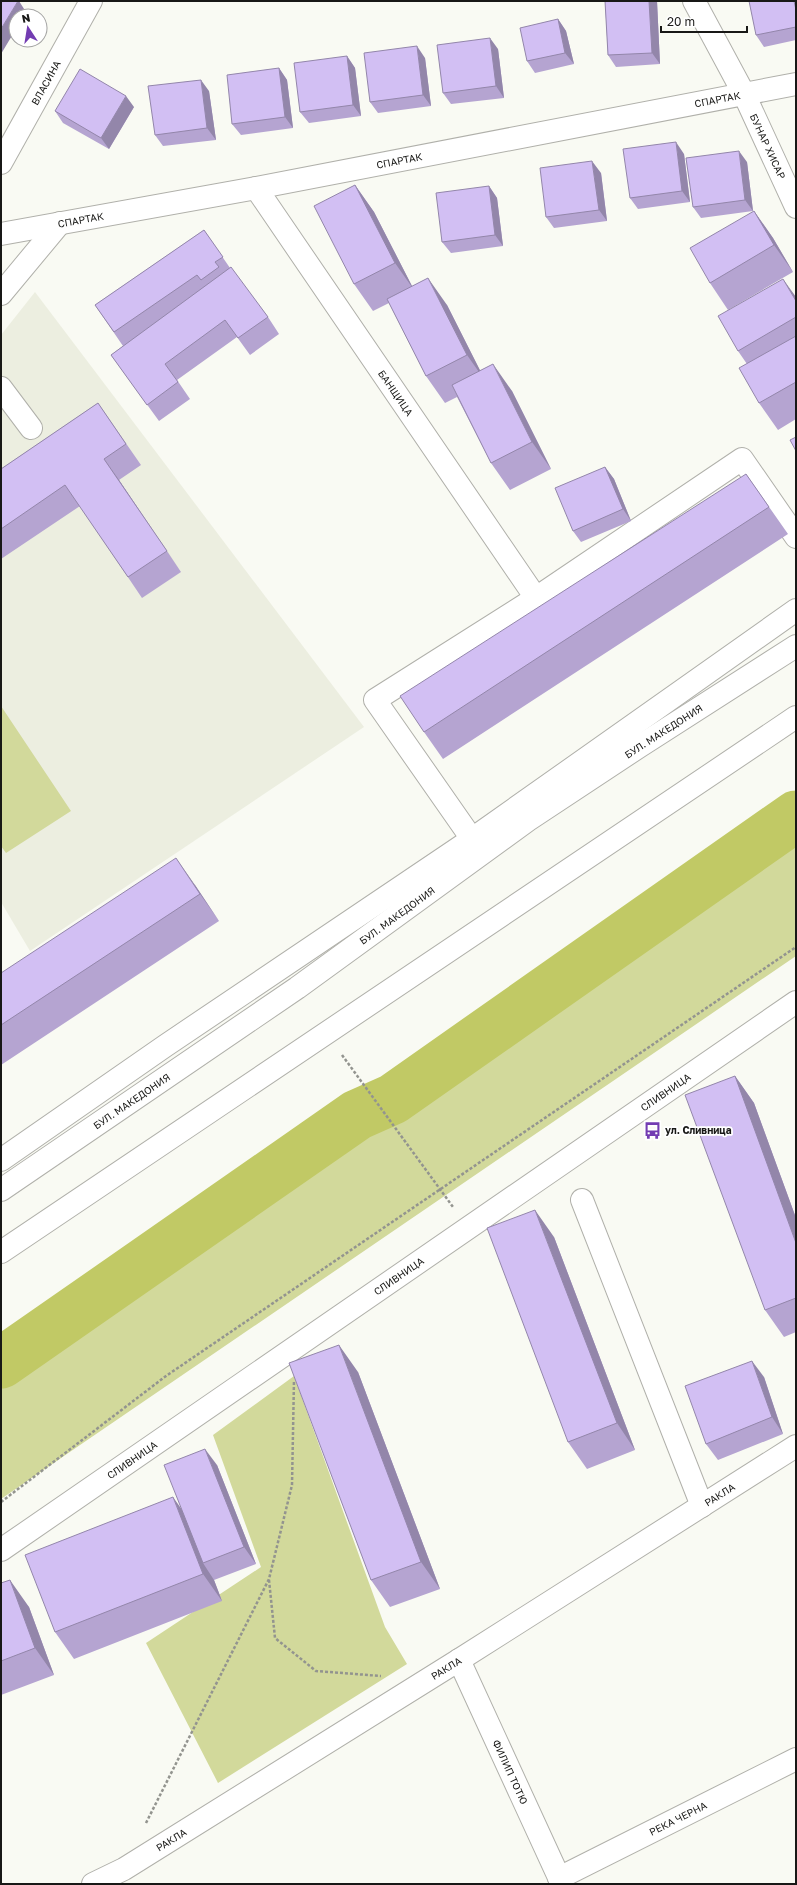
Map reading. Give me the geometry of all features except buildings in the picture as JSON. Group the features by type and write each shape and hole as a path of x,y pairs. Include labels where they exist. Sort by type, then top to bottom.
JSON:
{"street":[{"name":"ВЛАСИНА","path":"1,164 91,1"},
{"name":"БУНАР ХИСАР","path":"694,1 744,94 796,207"},
{"name":"СПАРТАК","path":"1,234 256,188 796,84"},
{"name":"БАНЩИЦА","path":"256,188 536,598"},
{"path":"1,294 60,223"},
{"path":"1,388 31,428"},
{"path":"472,839 375,700 536,598 742,459 796,537"},
{"path":"1,1160 165,1046 472,839 796,610"},
{"name":"БУЛ. МАКЕДОНИЯ","path":"1,1190 297,988 528,820 796,646"},
{"path":"1,1252 796,717"},
{"name":"СЛИВНИЦА","path":"1,1550 796,1002"},
{"path":"582,1200 702,1506"},
{"name":"РАКЛА","path":"93,1884 127,1876 459,1660 796,1446"},
{"name":"ФИЛИП ТОТЮ","path":"459,1660 561,1881"},
{"name":"РЕКА ЧЕРНА","path":"561,1881 796,1759"}],"path":[{"path":"1,1502 166,1376 796,947"},
{"path":"342,1055 468,1227"},
{"path":"145,1826 269,1579 292,1485 294,1376 291,1349"},
{"path":"269,1579 275,1638 316,1671 387,1677"}],"shaded area":[{"path":"35,292 364,727 30,951 1,902 1,335"}],"green space":[{"path":"1,706 71,811 6,853 1,846"},
{"path":"796,811 796,956 1,1499 1,1363"},
{"path":"294,1376 385,1627 407,1664 218,1783 146,1643 261,1567 213,1435"}],"waterway":[{"path":"1,1363 357,1115 393,1099 796,816"}],"place":[{"name":"ул. Сливница","path":"652,1130"}]}
